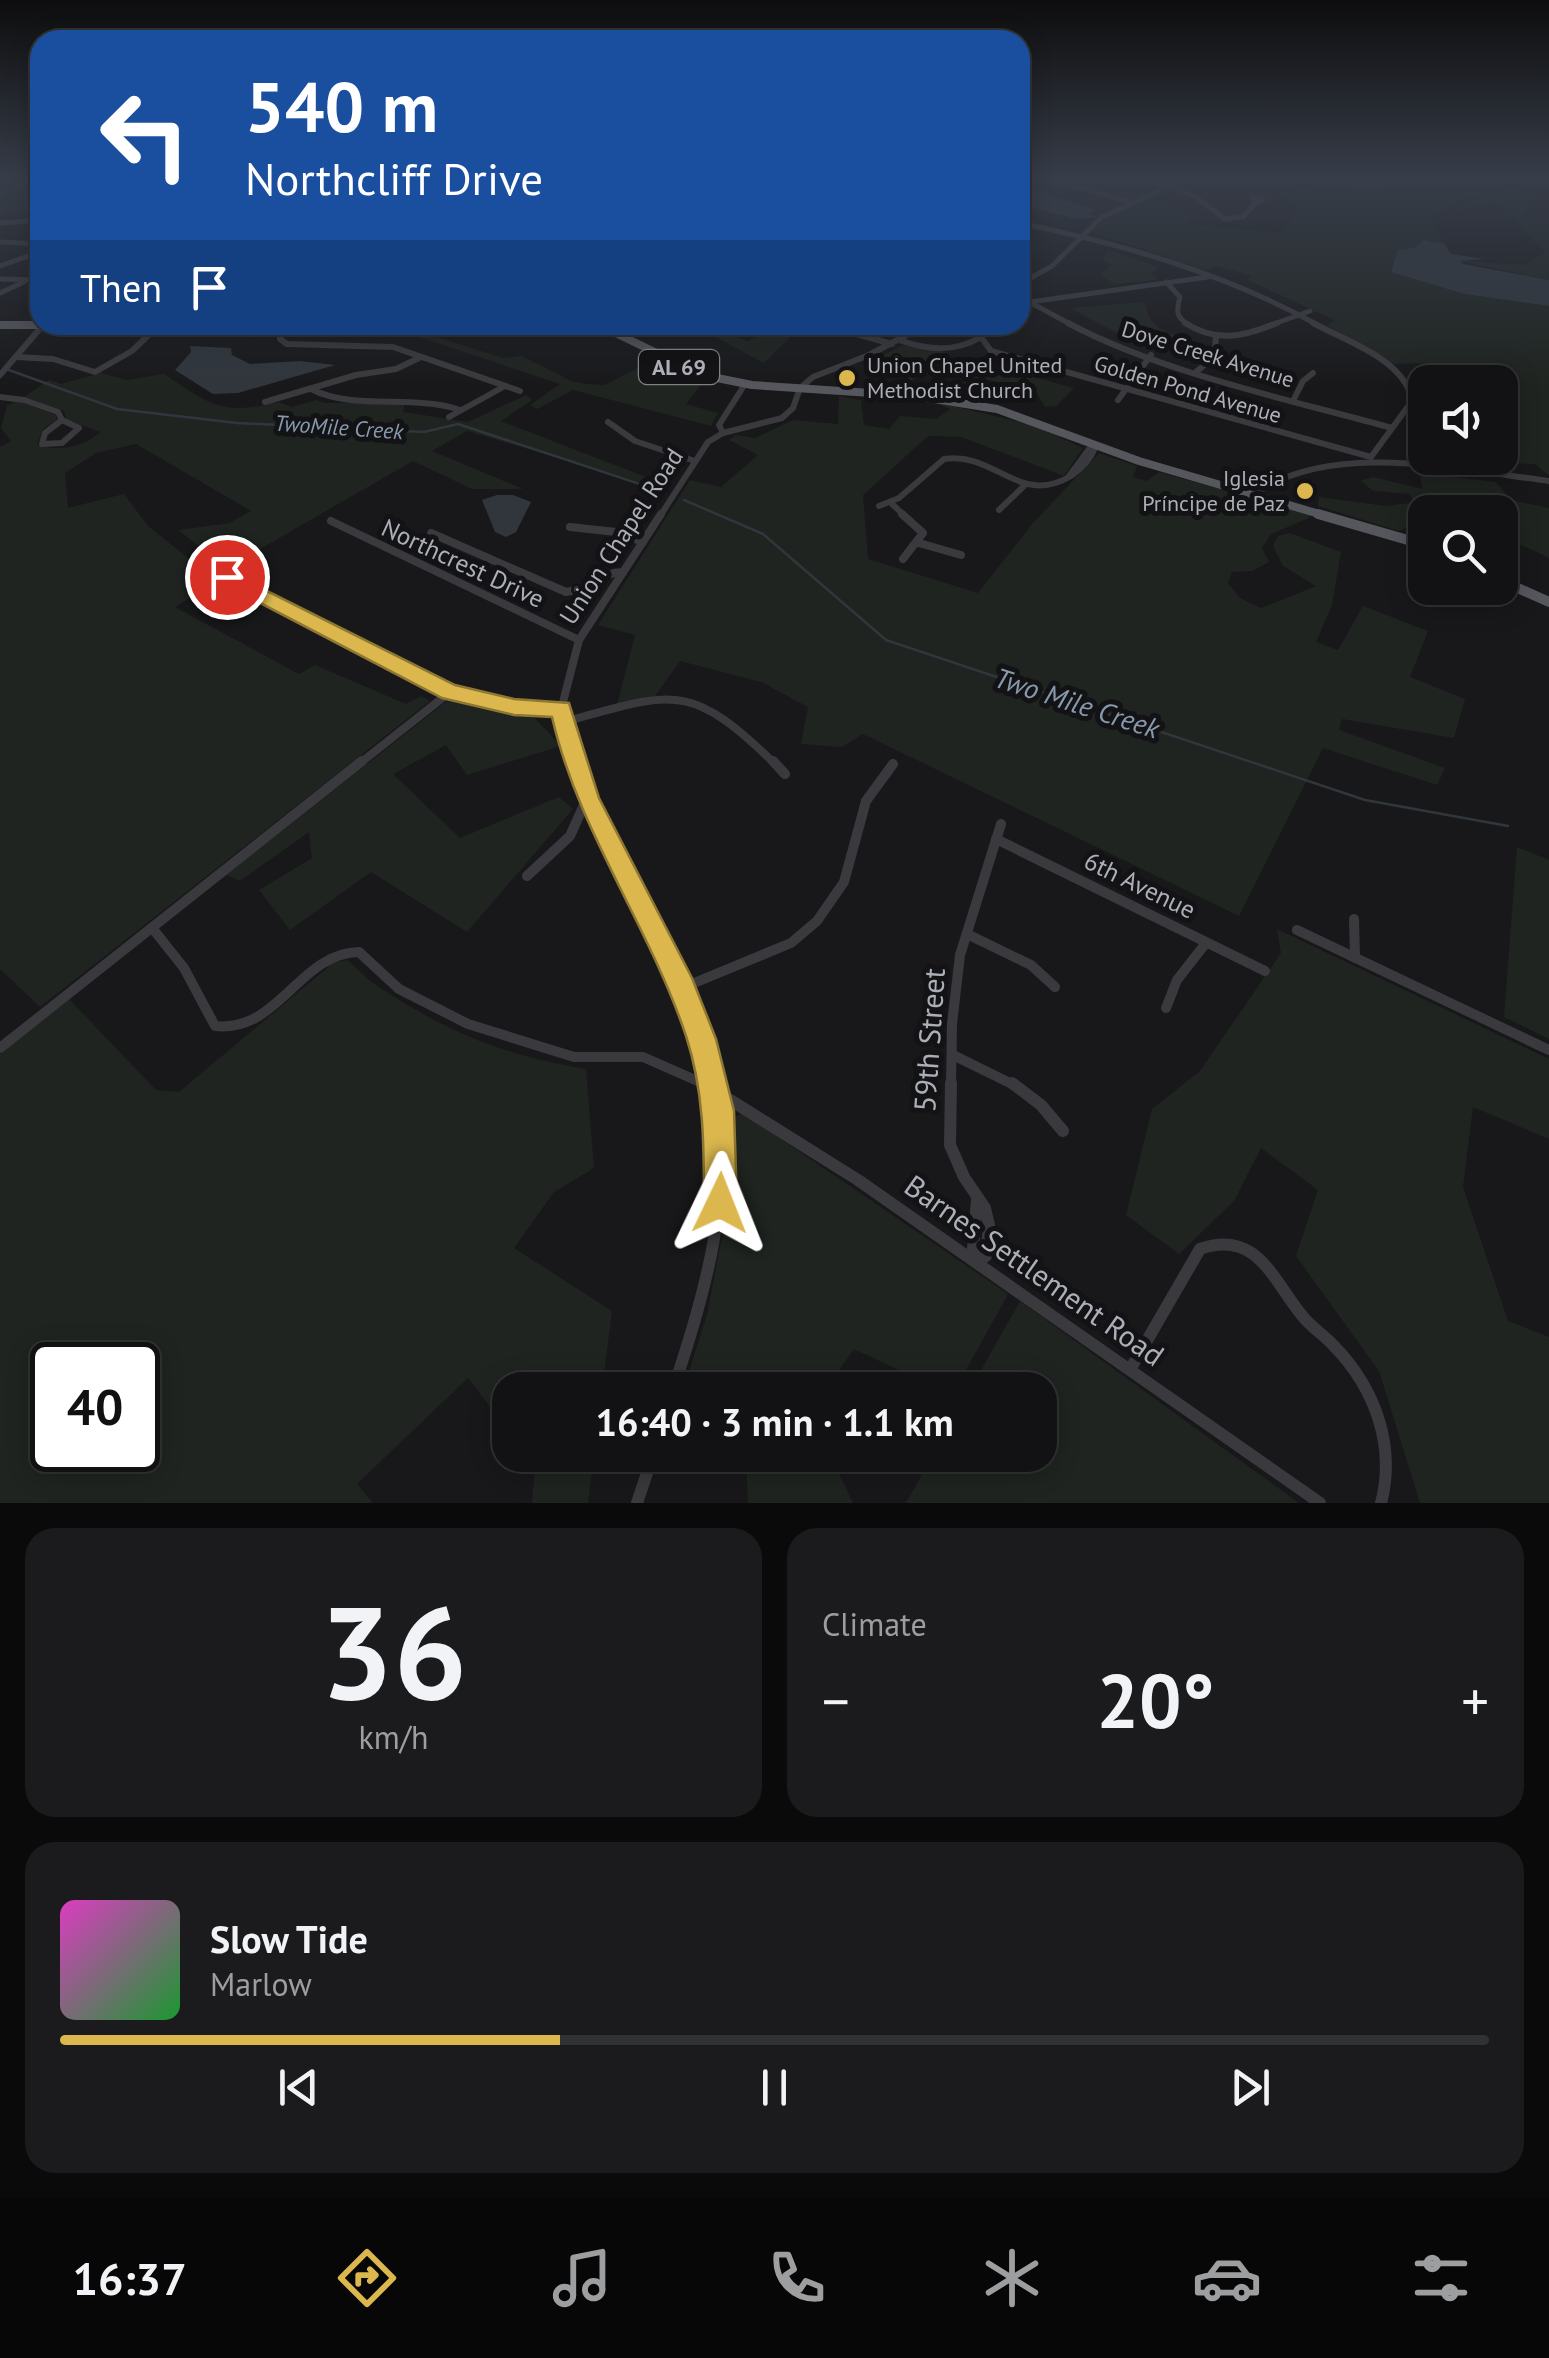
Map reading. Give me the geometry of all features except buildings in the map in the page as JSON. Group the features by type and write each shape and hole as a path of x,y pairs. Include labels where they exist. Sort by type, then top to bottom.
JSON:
{"main road":[{"path":"0,325 30,326"},
{"name":"AL 69","path":"618,335 686,370 745,384 967,403 1021,416 1096,446 1408,540"},
{"path":"1518,588 1549,602"}],"street":[{"path":"1030,278 1052,266 1070,247"},
{"path":"1126,247 1211,276 1298,314 1369,352 1404,377 1412,401 1372,460"},
{"path":"0,266 30,256"},
{"path":"1030,302 1211,276"},
{"path":"0,280 30,280"},
{"path":"0,293 26,280"},
{"path":"1166,282 1181,298 1176,311 1179,319 1216,336 1256,334 1310,311"},
{"name":"Dove Creek Avenue","path":"1030,302 1080,332 1196,372 1392,428"},
{"path":"0,376 35,335"},
{"path":"16,357 54,359 95,372 132,351 149,335"},
{"path":"282,335 280,340 287,344 385,346 520,391"},
{"name":"Golden Pond Avenue","path":"867,335 924,348 991,351 1372,460"},
{"path":"745,384 719,425 722,433 782,418 793,408 800,388 812,377 908,335"},
{"path":"1196,372 1216,353 1216,336"},
{"path":"962,348 981,337 991,351"},
{"path":"1118,400 1151,355"},
{"path":"265,402 361,374 396,369 421,356"},
{"path":"1294,399 1303,381 1313,373"},
{"path":"448,417 506,386"},
{"path":"311,389 330,400 432,401 460,410"},
{"path":"0,397 36,403 58,412 62,420 80,428 62,443 42,444 45,433 62,420"},
{"path":"608,422 612,430 695,461"},
{"name":"Union Chapel Road","path":"562,716 579,640 708,442 722,433"},
{"path":"879,506 892,504 932,466 948,458 974,461 1025,485 1050,487 1077,473 1096,446"},
{"path":"1254,495 1271,478 1292,471 1372,460 1549,481"},
{"path":"999,510 1025,485"},
{"path":"892,504 921,530 923,537 903,559"},
{"name":"Northcrest Drive","path":"331,521 579,640"},
{"path":"570,526 616,532 643,542"},
{"path":"431,533 566,592 581,590 610,571 623,572"},
{"path":"920,543 962,555"},
{"path":"227,577 450,692 562,716 658,699 688,699 706,707 785,774"},
{"path":"0,1048 450,692"},
{"path":"562,716 588,798 682,988 714,1088 723,1154 720,1203 704,1292 680,1372"},
{"path":"682,988 791,943 817,921 844,882 866,801 893,764"},
{"path":"527,876 570,836 588,798"},
{"name":"59th Street","path":"976,1262 986,1256 989,1225 985,1208 950,1144 956,979 1002,824"},
{"name":"6th Avenue","path":"996,839 1265,971"},
{"path":"1354,919 1354,958"},
{"path":"154,928 184,968 215,1026 225,1030 246,1025 274,1007 332,957 351,950 359,952 399,989 468,1024 546,1052 574,1057 643,1056 714,1088"},
{"path":"1296,930 1549,1050"},
{"path":"967,934 1032,965 1055,987"},
{"path":"1166,1008 1177,980 1206,943"},
{"path":"953,1055 982,1066 1038,1102 1064,1130"},
{"name":"Barnes Settlement Road","path":"714,1088 785,1130 1320,1503"},
{"path":"1131,1368 1200,1249 1220,1242 1244,1249 1277,1274 1300,1313 1344,1358 1371,1402 1388,1464 1381,1503"},
{"path":"637,1503 647,1472"}],"shaded area":[{"path":"1136,247 1415,247 1399,250 1391,272 1464,294 1549,306 1549,476 1535,464 1518,463 1518,365 1394,364 1327,325 1335,320 1247,280 1252,276 1216,266 1205,270"},
{"path":"1446,247 1451,254 1484,259 1461,261 1463,264 1549,280 1549,306 1464,294 1391,272 1398,250"},
{"path":"1541,247 1549,247 1549,280 1460,261 1525,265 1546,252"},
{"path":"1109,250 1158,267 1152,274 1158,280 1113,284 1100,274 1112,265 1102,260"},
{"path":"1145,302 1154,323 1189,341 1181,350 1113,331 1070,308"},
{"path":"413,335 431,335 503,358 521,356 585,384 605,385 654,360 705,380 686,404 718,413 711,426 573,390 537,409 530,405 560,384"},
{"path":"712,335 731,335 748,341 758,335 790,337 764,363"},
{"path":"903,345 946,352 948,357 1074,388 1056,406 1045,407 1035,391 981,378 960,395 952,393 968,378 938,369 907,382 895,369 866,364"},
{"path":"190,346 231,348 232,355 250,364 300,361 335,365 238,393 213,394 175,370 191,352"},
{"path":"101,373 127,380 164,374 206,400 230,407 279,402 291,407 316,400 405,403 403,412 468,422 526,395 532,400 501,421 664,484 660,488 467,431 432,451 523,489 472,489 413,461 227,568 178,530 230,523 251,511 136,444 96,453 65,473 68,508 124,494 148,526 217,581 175,607 299,674 315,665 406,704 421,696 430,701 40,1007 0,969 0,447 11,441 1,428 7,405 18,401 56,415 57,419 43,429 37,445 63,448 86,441 101,432 67,420 64,411 24,397 49,380 61,384"},
{"path":"839,396 861,400 864,425 889,429 900,416 936,419 950,409 928,400 1033,425 1083,448 1064,476 961,437 928,436 863,495 868,559 978,593 1033,523 1099,453 1137,466 1133,477 1147,481 1159,472 1310,514 1309,518 1271,534 1262,548 1269,562 1252,571 1232,572 1228,583 1240,598 1261,608 1316,586 1283,566 1273,546 1278,536 1290,533 1341,552 1332,605 1316,642 1338,650 1363,606 1428,631 1410,677 1465,699 1454,738 1342,719 1339,730 1445,768 1437,785 1323,748 1239,916 863,734 842,747 801,744 808,707 761,682 680,661 655,696 617,705 635,635 598,625 690,480 721,487 758,455 729,440 736,435 755,438 793,420 838,424"},
{"path":"1420,475 1436,475 1496,482 1507,495 1409,495 1373,491 1361,481 1373,477 1423,489"},
{"path":"513,495 531,502 516,532 506,537 495,532 482,500"},
{"path":"1319,497 1386,506 1408,503 1408,526 1399,531 1318,506"},
{"path":"1518,501 1549,508 1549,558 1518,543"},
{"path":"447,701 532,715 561,746 467,775 446,745 393,774 460,838 559,797 573,809 467,932 371,872 290,930 259,890 312,858 309,832 240,881 226,875"},
{"path":"1517,847 1549,860 1549,1039 1504,1017"},
{"path":"1277,929 1549,1059 1549,1139 1473,1107 1463,1187 1508,1321 1549,1337 1549,1503 1420,1503 1379,1371 1296,1256 1318,1190 1261,1148 1234,1201 1179,1254 1126,1215 1152,1109 1200,1071 1281,953"},
{"path":"347,960 401,1001 451,1028 502,1049 586,1069 594,1168 554,1192 514,1248 612,1311 604,1372 492,1372 492,1409 468,1378 357,1484 373,1503 0,1503 0,1054 69,999 156,1090 179,1092 333,963"},
{"path":"743,1113 1008,1294 965,1372 903,1372 854,1349 838,1372 689,1372 707,1315 726,1216 727,1120"},
{"path":"1020,1301 1299,1503 906,1503 923,1472 1057,1472 1057,1372 980,1372"},
{"path":"535,1472 592,1472 588,1503 532,1503"},
{"path":"747,1472 838,1472 853,1503 748,1503"}],"waterway":[{"name":"TwoMile Creek","path":"9,370 117,409 237,423 424,432 458,424 664,492"},
{"name":"Two Mile Creek","path":"684,500 763,534 886,640 1365,800 1508,826"}],"place":[{"name":"Union Chapel United Methodist Church","path":"847,378"},
{"name":"Iglesia Príncipe de Paz","path":"1305,491"}],"route":[{"path":"227,577 450,692 514,707 561,709 588,798 682,988 702,1039 719,1111 723,1154 720,1203"}]}
